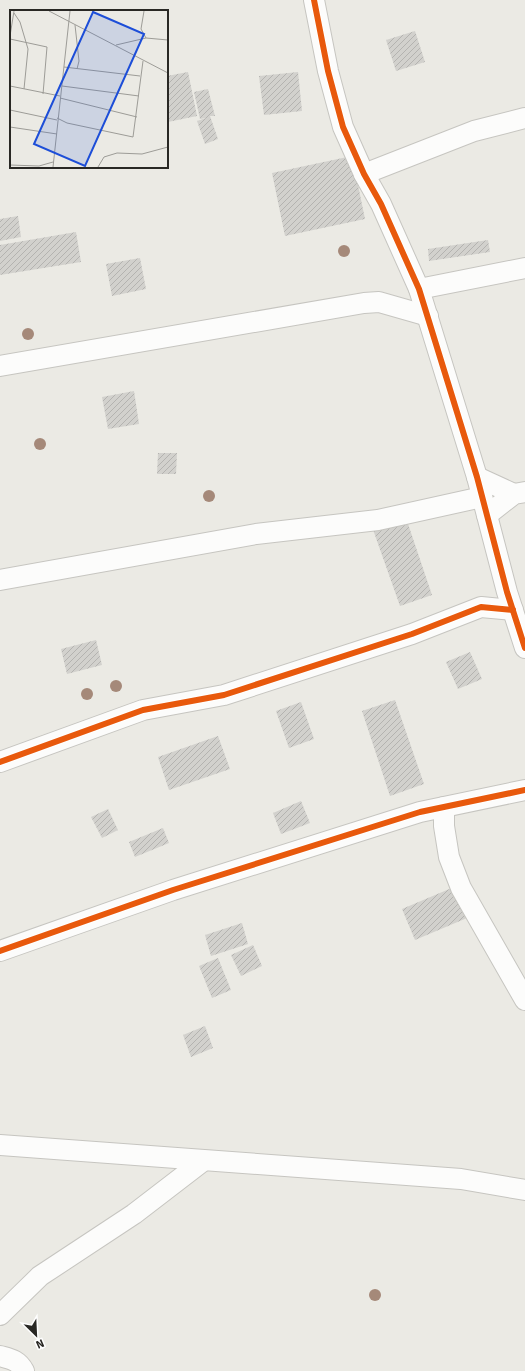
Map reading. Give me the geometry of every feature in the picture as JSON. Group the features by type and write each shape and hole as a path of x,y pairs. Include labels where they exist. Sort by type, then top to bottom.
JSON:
{"street":[{"path":"314,0 328,71 343,126 364,174 381,204 419,289 477,477 503,576 525,648"},
{"path":"364,174 474,131 525,118"},
{"path":"419,289 525,268"},
{"path":"0,366 364,303 378,302 428,316"},
{"path":"477,477 520,493"},
{"path":"0,580 256,534 484,506 520,493"},
{"path":"481,607 503,576"},
{"path":"0,762 143,710 224,694 412,634 481,607 513,610"},
{"path":"0,951 173,890 420,812 525,790"},
{"path":"444,807 444,826 449,857 461,888 525,1000"},
{"path":"0,1145 461,1179 525,1190"},
{"path":"0,1315 40,1276 134,1214 203,1161"},
{"path":"0,1356 12,1359 20,1365 24,1371"}],"building":[{"path":"415,31 425,62 396,71 386,40"},
{"path":"188,72 197,116 168,122 168,76"},
{"path":"298,72 302,111 264,115 259,76"},
{"path":"208,89 215,116 210,116 218,139 205,144 197,121 206,118 200,119 194,92"},
{"path":"352,156 365,219 285,236 272,173"},
{"path":"18,216 21,237 0,241 0,219"},
{"path":"76,232 81,262 0,275 0,245"},
{"path":"488,240 490,252 429,261 428,249"},
{"path":"140,258 146,289 112,296 106,264"},
{"path":"134,391 139,424 108,429 102,397"},
{"path":"158,453 177,453 176,474 157,474"},
{"path":"404,512 432,595 400,606 371,524"},
{"path":"96,640 102,665 67,674 61,649"},
{"path":"470,652 482,679 458,689 446,662"},
{"path":"395,700 424,784 390,796 362,711"},
{"path":"301,702 314,739 289,748 276,711"},
{"path":"218,736 230,769 169,790 158,757"},
{"path":"301,801 310,823 281,834 273,813"},
{"path":"108,809 118,830 102,838 91,817"},
{"path":"163,828 169,843 135,857 129,842"},
{"path":"454,887 467,918 415,940 402,909"},
{"path":"242,923 248,944 211,956 205,935"},
{"path":"253,945 262,966 241,976 231,955"},
{"path":"218,958 231,990 212,998 199,966"},
{"path":"205,1026 213,1048 191,1057 183,1035"}],"cycle path":[{"path":"314,0 328,71 343,127 364,174 381,204 419,289 477,477 507,592 525,648"},
{"path":"0,762 143,710 224,695 412,634 481,607 513,610"},
{"path":"0,951 173,890 420,812 525,790"}]}
